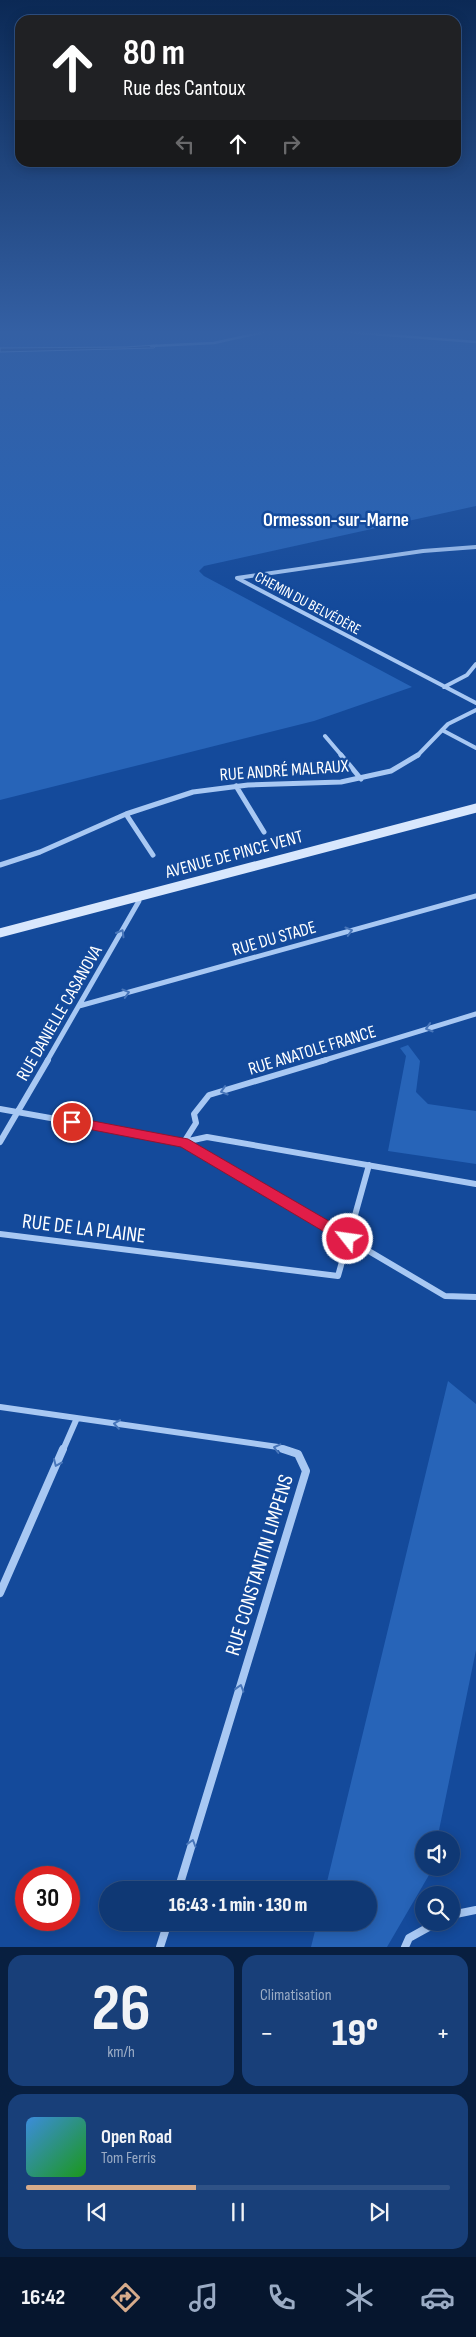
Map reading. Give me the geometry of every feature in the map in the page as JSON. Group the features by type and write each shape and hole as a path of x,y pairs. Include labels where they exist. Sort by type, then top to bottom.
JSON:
{"main road":[{"name":"AVENUE DE PINCE VENT","path":"0,933 476,808"}],"street":[{"name":"CHEMIN DU BELVÉDÈRE","path":"476,547 423,552 237,578 476,703"},
{"path":"444,686 467,675 476,664"},
{"name":"RUE ANDRÉ MALRAUX","path":"0,866 40,852 126,814 193,792 236,786 342,782 361,779 391,770 416,757 448,724 476,710"},
{"path":"442,730 476,748"},
{"path":"325,736 361,779"},
{"path":"236,786 264,832"},
{"path":"126,814 153,855"},
{"name":"RUE DU STADE","path":"78,1006 476,896"},
{"name":"RUE DANIELLE CASANOVA","path":"0,1142 139,901 137,897"},
{"name":"RUE ANATOLE FRANCE","path":"184,1142 196,1123 194,1114 209,1095 476,1014"},
{"path":"0,1109 184,1142 445,1296 476,1297"},
{"path":"184,1142 206,1137 476,1184"},
{"path":"348,1239 369,1165"},
{"name":"RUE DE LA PLAINE","path":"0,1234 338,1276 348,1239"},
{"name":"RUE CONSTANTIN LIMPENS","path":"0,1408 278,1447 298,1454 306,1471 181,1881"},
{"path":"0,1594 77,1418"},
{"path":"460,1913 476,1910"},
{"path":"160,1947 165,1931"},
{"path":"405,1947 410,1938 422,1931"}],"shaded area":[{"path":"0,422 476,422 476,506 204,566 199,571 204,576 412,687 314,721 0,800"},
{"path":"408,1045 420,1061 416,1092 428,1104 476,1111 476,1164 388,1151 406,1056 400,1048"},
{"path":"448,1381 476,1404 476,1650 439,1831 415,1831 415,1876 428,1876 423,1886 415,1886 415,1899 387,1947 311,1947 315,1931 377,1931 377,1881 327,1881"}],"district":[{"name":"Ormesson-sur-Marne","path":"336,519"}],"route":[{"path":"72,1122 184,1142 348,1239"}]}
